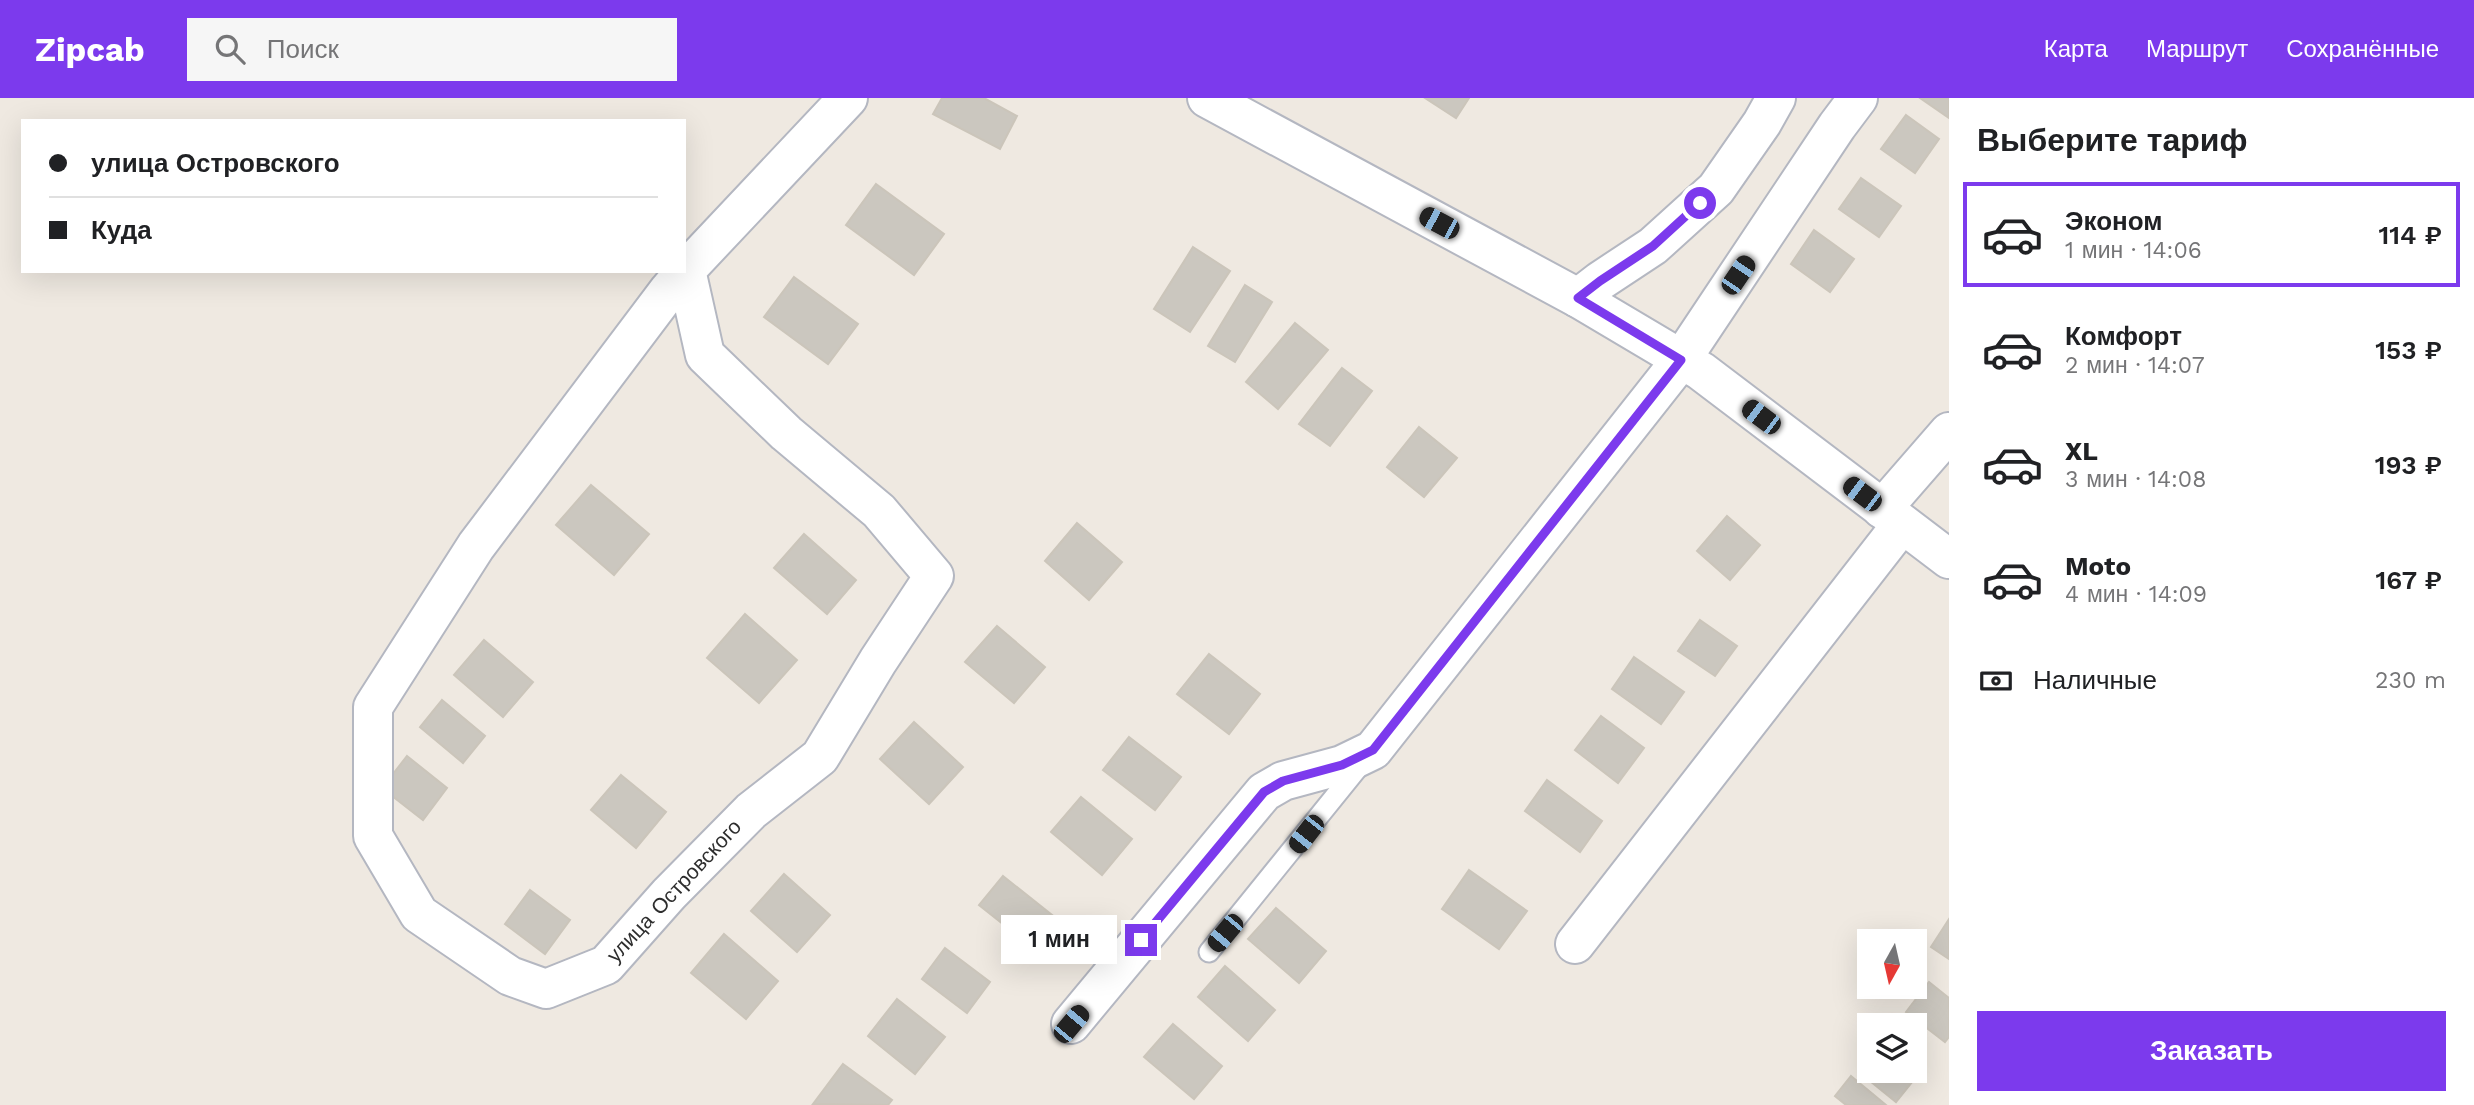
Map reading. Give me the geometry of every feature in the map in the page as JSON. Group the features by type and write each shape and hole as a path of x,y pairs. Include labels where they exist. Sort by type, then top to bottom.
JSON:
{"street":[{"name":"улица Островского","path":"683,273 476,546 373,707 373,836 419,914 510,976 546,989 606,965 669,894 751,811 820,757 934,576 879,511 786,433 705,355 686,270 848,98"},
{"path":"1207,98 1578,298 1701,371 1949,559"},
{"path":"1578,298 1653,246 1716,189 1776,98"},
{"path":"1071,1024 1264,792 1283,781 1342,765 1373,750 1681,360 1858,98"},
{"path":"1575,944 1892,516 1949,432"}],"lane":[{"path":"1209,952 1373,750"}],"building":[{"path":"942,98 984,98 1017,116 1000,149 933,114"},
{"path":"1425,98 1469,98 1456,118"},
{"path":"1920,98 1949,98 1949,118"},
{"path":"1906,115 1939,139 1915,173 1881,149"},
{"path":"1861,178 1901,206 1879,237 1839,209"},
{"path":"876,184 944,234 914,275 846,225"},
{"path":"1814,230 1854,259 1830,292 1791,264"},
{"path":"1193,247 1230,271 1190,332 1154,309"},
{"path":"794,277 858,324 828,364 764,317"},
{"path":"1245,285 1272,302 1235,362 1208,346"},
{"path":"1295,323 1328,350 1278,409 1246,382"},
{"path":"1342,368 1372,391 1330,446 1299,424"},
{"path":"1419,427 1457,458 1424,497 1387,467"},
{"path":"591,485 649,534 614,575 556,525"},
{"path":"1727,516 1760,545 1730,580 1697,551"},
{"path":"1077,523 1122,562 1089,600 1045,561"},
{"path":"804,534 856,580 827,614 774,568"},
{"path":"745,614 797,660 759,703 707,658"},
{"path":"1700,620 1737,646 1715,676 1678,651"},
{"path":"997,626 1045,667 1014,703 965,662"},
{"path":"484,640 533,682 503,717 454,675"},
{"path":"1209,654 1260,694 1229,734 1177,694"},
{"path":"1634,657 1684,692 1661,724 1612,689"},
{"path":"442,700 485,736 463,763 420,727"},
{"path":"1601,716 1644,748 1618,783 1575,750"},
{"path":"914,722 963,767 929,804 880,759"},
{"path":"1129,737 1181,777 1155,810 1103,770"},
{"path":"407,756 447,788 423,820 382,788"},
{"path":"621,775 666,812 636,848 591,810"},
{"path":"1547,780 1602,821 1580,852 1525,811"},
{"path":"1081,797 1132,839 1102,875 1051,832"},
{"path":"1469,870 1527,911 1499,949 1442,909"},
{"path":"784,874 830,915 797,952 751,911"},
{"path":"1003,876 1057,919 1033,948 979,905"},
{"path":"530,890 570,920 545,954 505,924"},
{"path":"1276,908 1326,951 1299,983 1248,939"},
{"path":"1949,919 1949,959 1931,947"},
{"path":"724,934 778,981 746,1019 691,973"},
{"path":"945,948 990,982 967,1013 922,979"},
{"path":"1225,966 1275,1010 1248,1041 1198,997"},
{"path":"1929,982 1949,998 1949,1037 1945,1042 1927,1028 1927,1013 1906,1012 1916,999 1927,999"},
{"path":"897,999 945,1037 915,1074 868,1036"},
{"path":"1173,1024 1222,1066 1194,1099 1144,1057"},
{"path":"843,1064 892,1100 888,1105 813,1104"},
{"path":"1851,1076 1886,1105 1846,1105 1835,1096"},
{"path":"1873,1083 1911,1083 1896,1102"}],"route":[{"path":"1141,940 1264,792 1283,781 1342,765 1373,750 1681,360 1578,298 1653,246 1700,203"}]}
